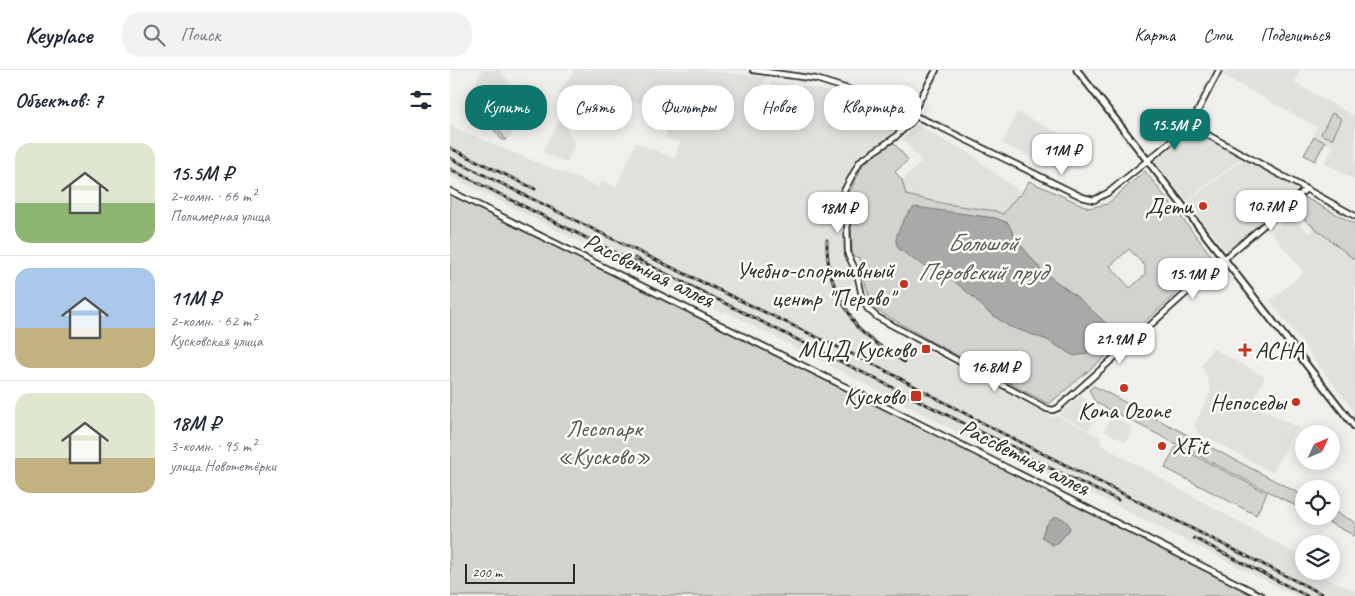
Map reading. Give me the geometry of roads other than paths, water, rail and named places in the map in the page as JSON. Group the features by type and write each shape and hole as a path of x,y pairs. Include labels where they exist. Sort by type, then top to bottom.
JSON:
{"main road":[{"path":"1077,70 1355,427"}],"street":[{"path":"753,70 812,78 836,85"},
{"path":"921,98 936,70"},
{"path":"921,118 1082,197 1094,200 1109,192 1190,126 1219,70"},
{"path":"1190,126 1355,216"},
{"path":"903,130 860,162 843,193 842,199 847,220 848,255 857,273 865,304 877,318 1047,409 1053,410 1058,408 1224,259 1305,190"},
{"name":"Рассветная аллея","path":"450,191 1262,596"}],"water":[{"name":"Большой Перовский пруд","path":"915,207 995,218 1008,223 1016,239 1042,271 1076,296 1110,329 1086,354 1074,356 1047,340 1008,326 987,311 954,281 914,260 898,248 896,240 898,232 906,217"},
{"path":"1056,517 1065,520 1070,529 1058,543 1052,545 1042,537 1046,525"}],"railway":[{"path":"450,148 535,189"},
{"path":"450,158 627,246 877,366 994,429 1326,596"},
{"path":"450,169 640,265"},
{"path":"827,240 828,260 835,287 857,327 879,346 904,362"},
{"path":"635,258 989,436 1027,453"},
{"path":"1018,453 1118,500"},
{"path":"1194,538 1307,596"}],"place":[{"name":"Дети","path":"1203,206"},
{"name":"Учебно-спортивный центр \"Перово\"","path":"904,284"},
{"name":"МЦД Кусково","path":"926,349"},
{"name":"АСНА","path":"1245,350"},
{"name":"Kona Ozone","path":"1124,388"},
{"name":"Кусково","path":"916,396"},
{"name":"Непоседы","path":"1296,402"},
{"name":"XFit","path":"1162,446"}],"park label":[{"name":"Лесопарк «Кусково»","path":"604,442"}]}
